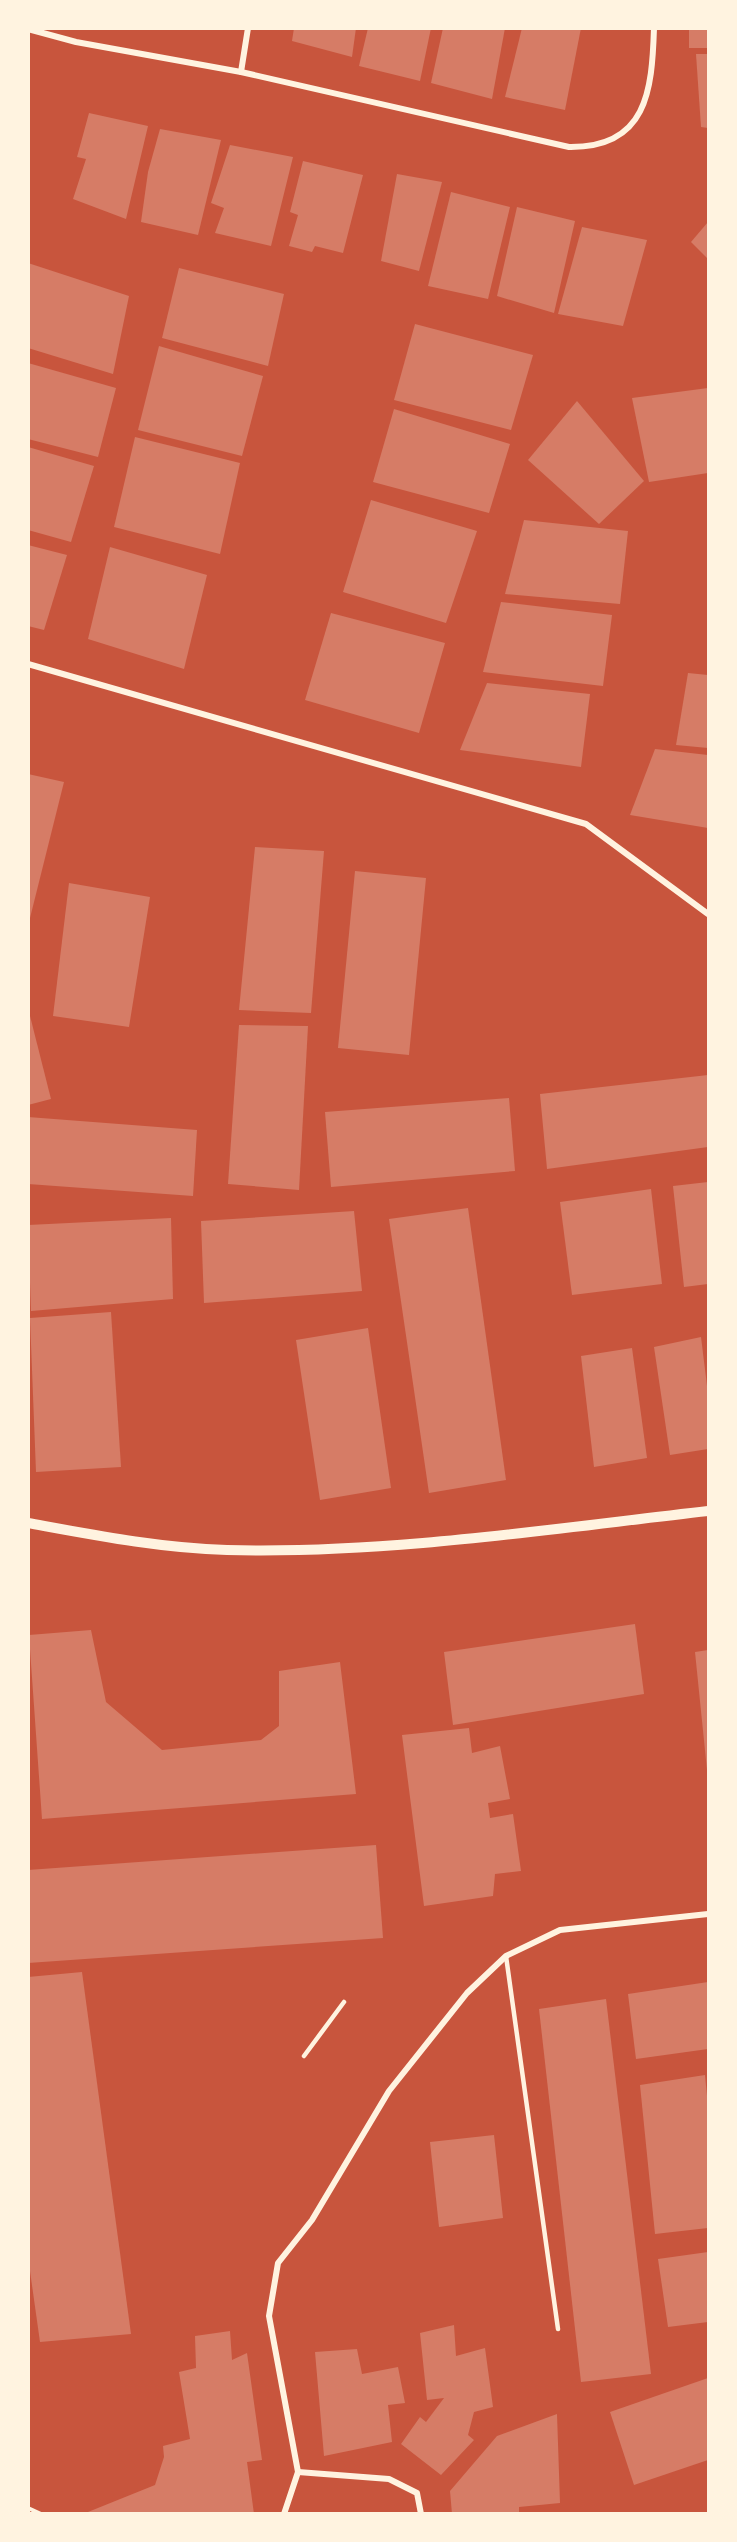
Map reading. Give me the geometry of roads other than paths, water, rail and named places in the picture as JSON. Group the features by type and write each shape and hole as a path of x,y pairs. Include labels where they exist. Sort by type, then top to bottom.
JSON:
{"street":[{"path":"241,72 248,28"},
{"path":"28,29 76,42 241,72 569,147 590,147 608,142 637,120 648,97 653,75 654,28"},
{"path":"28,664 586,824 708,914"},
{"path":"28,1523 144,1544 225,1550 285,1550 406,1545 708,1511"},
{"path":"284,2514 298,2472 269,2316 279,2263 312,2220 389,2091 467,1993 506,1956 560,1930 708,1914"},
{"path":"298,2472 389,2479 417,2493 421,2514"}],"lane":[{"path":"506,1956 558,2329"},
{"path":"304,2056 344,2002"}]}
